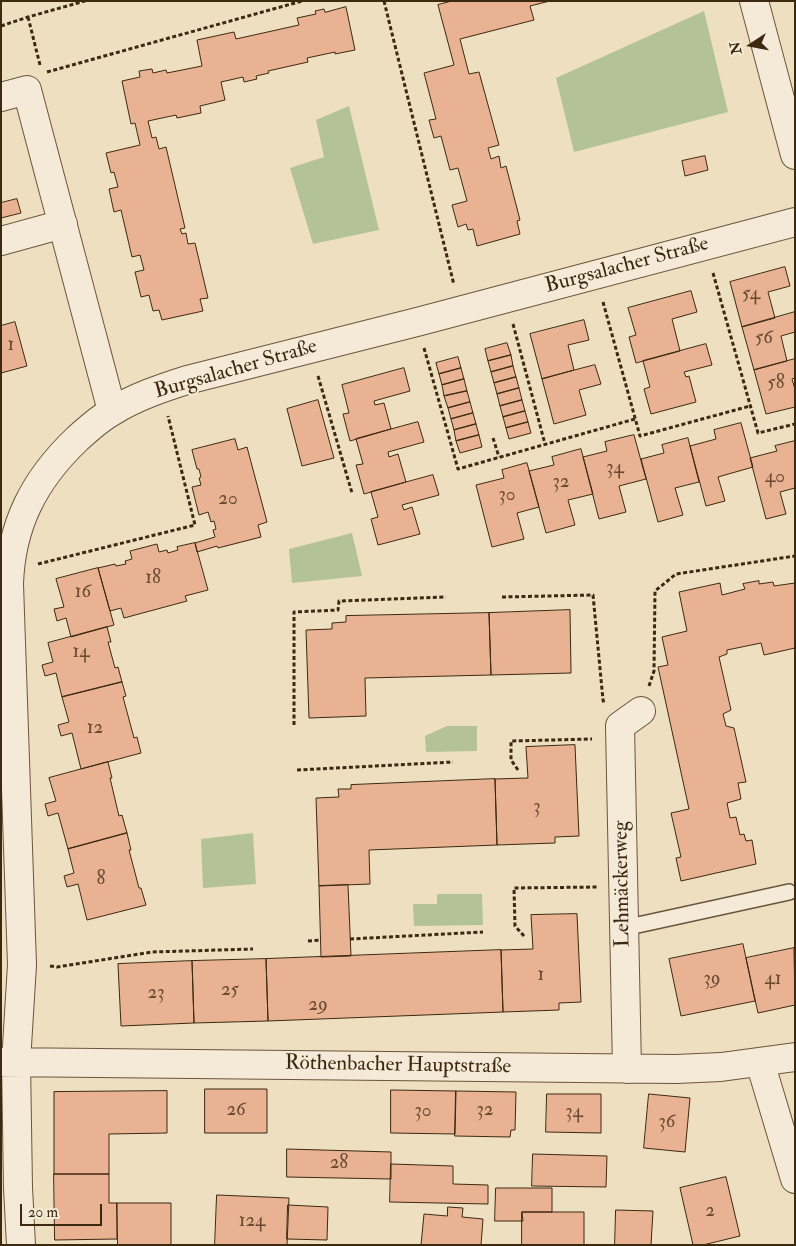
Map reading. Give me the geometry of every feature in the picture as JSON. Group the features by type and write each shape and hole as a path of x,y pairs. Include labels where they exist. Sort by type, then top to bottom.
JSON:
{"street":[{"path":"754,1 795,155"},
{"path":"1,97 27,90 112,411"},
{"name":"Burgsalacher Straße","path":"21,1245 9,1062 22,965 6,624 13,543 28,502 44,476 69,447 112,411 158,390 187,380 417,322 795,222"},
{"path":"1,241 63,224"},
{"path":"620,732 641,711"},
{"name":"Lehmäckerweg","path":"620,732 627,1069"},
{"name":"Röthenbacher Hauptstraße","path":"9,1062 676,1069 795,1057"},
{"path":"760,1062 795,1179"}],"lane":[{"path":"624,928 789,892"}],"path":[{"path":"1,26 85,1"},
{"path":"28,17 42,73 302,1"},
{"path":"384,1 461,310"},
{"path":"706,245 758,433 795,424"},
{"path":"595,274 640,436 750,406"},
{"path":"506,298 545,444"},
{"path":"417,322 458,469 635,419"},
{"path":"310,349 352,493"},
{"path":"10,566 28,567 195,525 166,406 158,390"},
{"path":"493,438 499,457"},
{"path":"641,711 654,671 655,591 676,574 795,556"},
{"path":"502,597 593,595 603,700 620,732 511,742 511,760 518,770"},
{"path":"294,725 294,612 338,610 339,601 446,597"},
{"path":"297,770 453,762"},
{"path":"524,936 515,926 514,888 623,887"},
{"path":"350,939 483,932"},
{"path":"308,940 321,940"},
{"path":"22,965 57,967 152,952 253,949"}],"green space":[{"path":"704,11 728,112 574,152 556,78"},
{"path":"349,106 379,230 313,244 290,168 324,157 316,120"},
{"path":"352,533 362,576 292,583 289,549"},
{"path":"447,726 477,726 477,751 426,752 425,736"},
{"path":"253,833 256,884 203,888 201,839"},
{"path":"437,894 482,894 483,925 414,926 413,904 437,904"}],"building":[{"path":"452,1 550,1 530,6 534,20 460,39 469,74 479,72 499,145 488,148 491,159 499,156 501,168 506,166 520,220 517,221 520,234 477,246 473,229 468,230 466,224 458,227 452,205 467,201 458,168 450,170 441,136 434,138 429,120 436,119 424,73 454,65 438,5"},
{"path":"346,7 355,50 307,58 308,62 268,71 269,73 256,76 257,79 244,82 243,77 221,82 225,100 200,106 201,113 177,118 176,115 148,121 152,138 156,137 159,149 166,147 185,228 180,229 182,234 186,233 188,244 195,243 208,298 200,299 203,311 162,320 159,310 153,311 149,295 141,297 135,272 144,270 140,255 132,257 121,210 114,212 109,189 118,187 114,172 111,173 106,153 140,145 135,123 131,124 122,81 140,77 139,71 152,69 153,73 166,70 167,73 202,66 197,40 234,32 236,39 299,25 297,18 316,14 315,11 324,9 325,12"},
{"path":"705,156 708,170 685,176 682,161"},
{"path":"17,199 21,213 1,218 1,203"},
{"path":"785,267 790,286 768,292 775,318 742,327 730,282"},
{"path":"691,291 697,312 672,319 680,351 636,363 629,337 636,335 628,308"},
{"path":"795,312 795,332 781,336 787,361 754,370 742,327"},
{"path":"584,320 589,340 568,345 574,370 542,379 530,334"},
{"path":"15,322 27,366 1,373 1,326"},
{"path":"507,343 511,355 488,361 485,349"},
{"path":"706,344 712,365 684,372 686,377 689,376 696,402 651,414 644,389 650,387 643,361"},
{"path":"511,355 513,366 491,372 488,361"},
{"path":"458,357 461,368 439,374 436,363"},
{"path":"795,359 795,378 792,379 795,389 795,407 766,414 754,370"},
{"path":"595,365 601,384 579,390 586,415 554,424 542,379"},
{"path":"513,366 516,377 494,383 491,372"},
{"path":"404,368 410,391 374,401 375,405 384,403 391,429 350,441 343,414 349,413 342,385"},
{"path":"461,368 464,379 442,385 439,374"},
{"path":"516,377 519,388 497,394 494,383"},
{"path":"464,379 467,391 444,396 442,385"},
{"path":"519,388 522,400 500,406 497,394"},
{"path":"467,391 470,402 448,408 444,396"},
{"path":"318,400 334,458 302,466 287,409"},
{"path":"522,400 525,411 503,417 500,406"},
{"path":"470,402 473,413 451,419 448,408"},
{"path":"525,411 528,422 506,428 503,417"},
{"path":"473,413 476,424 454,430 451,419"},
{"path":"418,422 424,442 388,452 389,457 398,454 406,482 364,494 356,465 363,464 356,439"},
{"path":"528,422 531,433 509,439 506,428"},
{"path":"741,423 753,467 718,477 725,501 706,506 690,446 716,439 714,430"},
{"path":"476,424 479,435 456,441 454,430"},
{"path":"479,435 482,447 460,453 456,441"},
{"path":"634,435 646,479 619,486 626,512 599,519 583,457 607,451 605,442"},
{"path":"688,438 699,482 675,488 683,515 658,522 641,459 664,453 662,445"},
{"path":"235,439 238,450 247,447 267,522 258,525 261,537 197,552 195,543 215,537 213,530 216,529 214,521 211,522 208,512 199,515 192,487 201,485 199,478 201,477 192,450"},
{"path":"795,441 795,488 780,492 786,514 766,519 750,458 777,451 775,446"},
{"path":"581,449 593,494 568,500 575,525 546,533 529,471 554,465 552,457"},
{"path":"527,463 539,507 517,513 524,539 492,547 476,485 504,478 502,470"},
{"path":"433,475 439,495 402,505 404,510 412,507 420,534 378,545 371,519 378,517 371,492"},
{"path":"195,543 208,590 185,596 187,601 124,618 121,608 110,611 98,568 115,564 116,566 126,564 125,561 132,559 130,551 153,545 157,544 159,552 167,550 168,553 178,550 177,547"},
{"path":"98,568 114,625 71,637 66,618 57,621 54,609 64,607 56,579"},
{"path":"759,581 759,584 773,582 774,586 795,583 795,648 764,655 761,643 727,650 727,654 719,657 731,710 723,714 726,726 734,728 746,782 738,783 741,799 727,803 730,818 736,817 740,835 744,834 746,841 752,840 756,864 681,881 676,858 681,857 671,813 689,809 658,667 668,665 662,637 687,631 679,592 720,583 722,595 745,589 743,584"},
{"path":"570,610 571,673 491,675 489,613"},
{"path":"489,613 491,675 365,678 366,716 309,718 306,630 332,629 332,623 346,622 346,616"},
{"path":"107,627 111,642 108,642 115,668 118,667 122,682 62,697 56,673 45,676 42,665 53,662 48,643"},
{"path":"122,682 126,696 123,697 134,738 137,737 141,753 81,769 72,733 61,736 58,725 69,722 62,697"},
{"path":"575,745 579,836 555,837 555,843 497,845 495,779 528,778 526,747"},
{"path":"108,762 119,816 122,815 127,833 68,849 58,813 48,816 45,804 56,801 49,778"},
{"path":"495,779 497,845 369,850 370,884 319,886 316,798 339,797 338,789 351,789 351,785"},
{"path":"127,833 131,850 129,850 139,888 141,888 146,905 87,920 78,884 67,887 64,876 74,873 68,849"},
{"path":"348,885 351,956 321,957 319,886"},
{"path":"577,914 581,1002 559,1003 559,1010 503,1012 501,950 533,949 531,915"},
{"path":"743,944 755,1001 681,1016 669,959"},
{"path":"794,948 795,1005 758,1013 746,958"},
{"path":"501,950 503,1012 268,1021 266,959"},
{"path":"266,959 268,1021 194,1023 192,961"},
{"path":"192,961 194,1023 121,1026 118,964"},
{"path":"205,1089 267,1089 267,1133 205,1133"},
{"path":"391,1090 456,1091 455,1134 391,1133"},
{"path":"167,1091 167,1133 109,1134 109,1174 54,1174 54,1092"},
{"path":"456,1091 516,1092 515,1130 511,1130 510,1137 455,1136"},
{"path":"547,1094 601,1094 601,1133 546,1132"},
{"path":"649,1094 690,1098 685,1152 644,1148"},
{"path":"287,1149 391,1152 391,1179 287,1177"},
{"path":"533,1154 607,1156 606,1187 532,1186"},
{"path":"391,1164 453,1166 453,1184 488,1185 488,1204 390,1202"},
{"path":"54,1174 109,1174 109,1203 117,1203 117,1239 55,1240"},
{"path":"726,1177 740,1236 703,1245 693,1245 680,1188"},
{"path":"496,1188 552,1188 552,1212 522,1212 523,1221 495,1221"},
{"path":"217,1195 289,1198 287,1245 215,1245"},
{"path":"117,1203 171,1203 171,1245 118,1245"},
{"path":"288,1205 328,1207 327,1240 287,1239"},
{"path":"448,1207 463,1208 462,1217 483,1219 481,1245 421,1245 424,1214 447,1216"},
{"path":"616,1210 653,1211 651,1245 615,1245"},
{"path":"522,1212 584,1212 584,1245 522,1245"}]}
